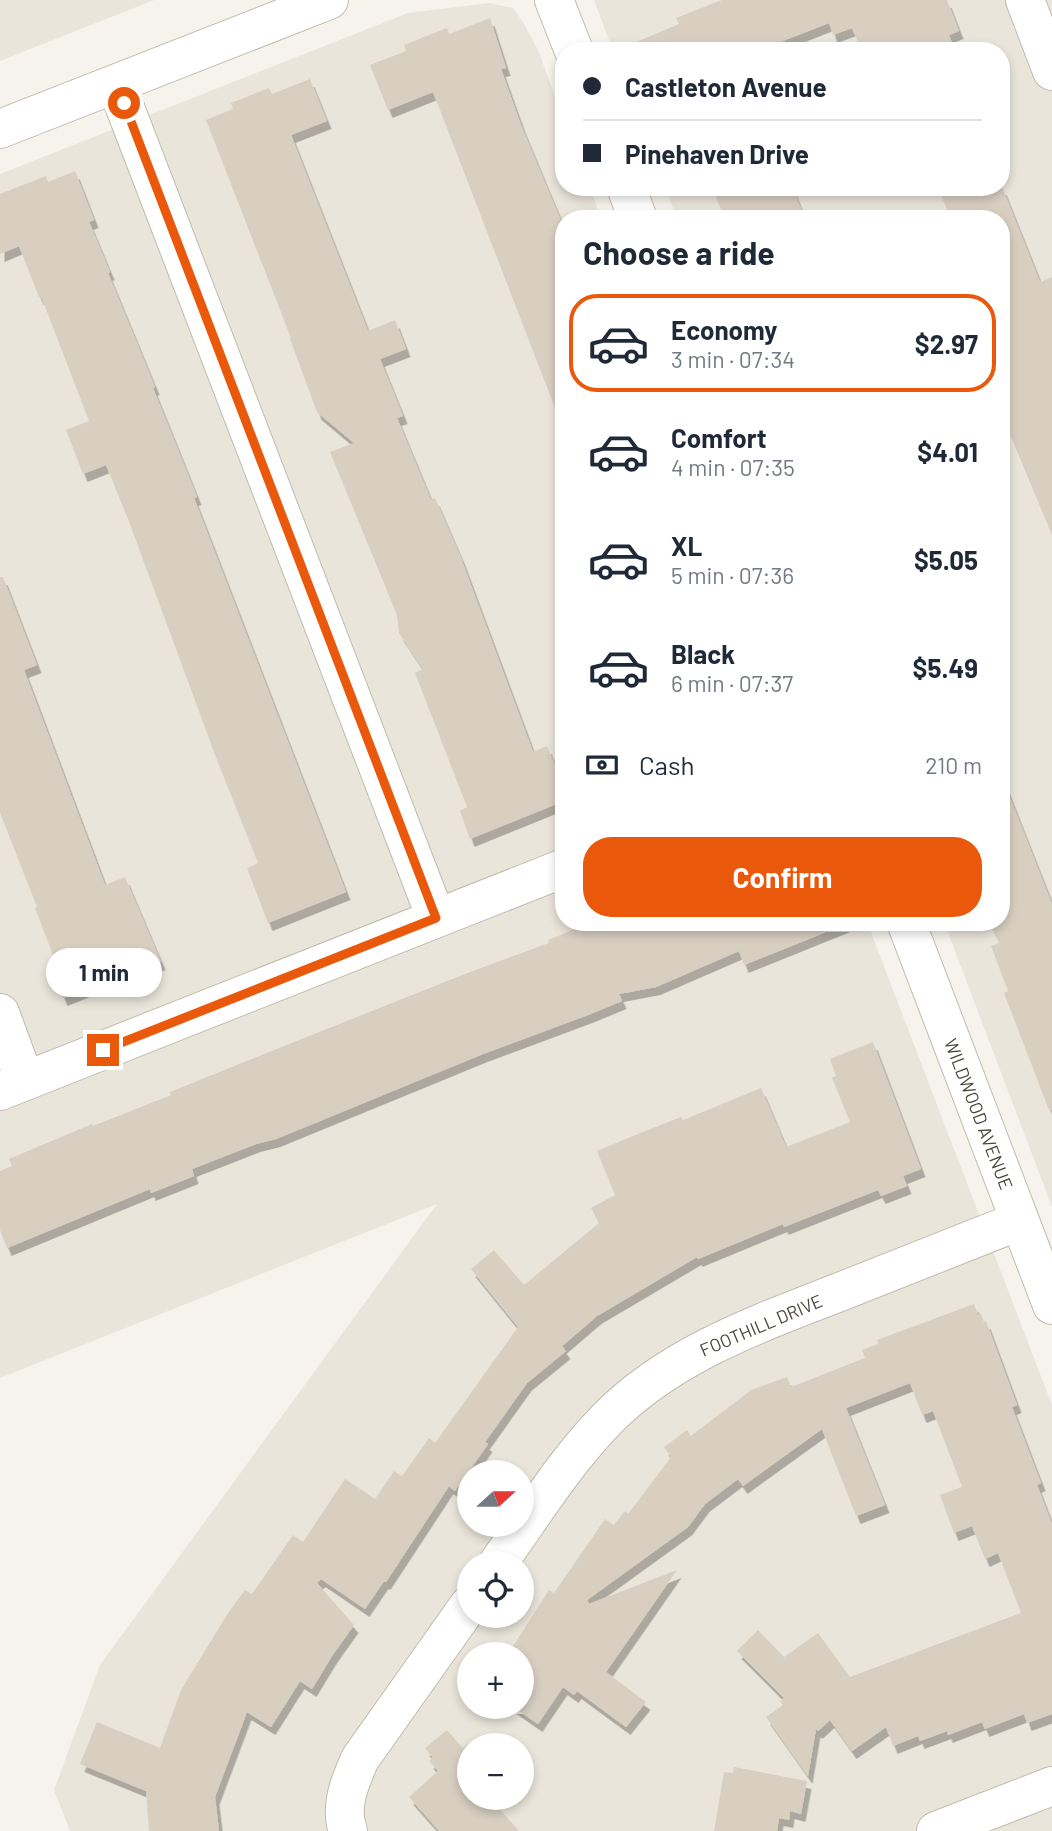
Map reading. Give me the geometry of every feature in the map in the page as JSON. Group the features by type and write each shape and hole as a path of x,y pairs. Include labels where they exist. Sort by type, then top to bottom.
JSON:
{"street":[{"path":"0,129 329,0"},
{"path":"554,0 570,42"},
{"path":"1025,0 1052,71"},
{"path":"116,84 436,918"},
{"path":"0,1013 13,1086 555,872"},
{"name":"WILDWOOD AVENUE","path":"909,931 1052,1305"},
{"name":"FOOTHILL DRIVE","path":"507,1551 569,1463 608,1419 654,1379 704,1348 758,1324 1019,1221"},
{"path":"348,1831 344,1818 348,1787 360,1759 457,1622"},
{"path":"936,1831 1052,1786"}],"shaded area":[{"path":"0,0 154,0 0,61"},
{"path":"594,0 1052,0 1052,1207 947,931 1010,931 1010,210 674,210 668,196 1010,196 1010,42 610,42"},
{"path":"489,3 513,8 538,50 555,96 555,196 593,196 598,210 555,210 555,931 870,931 1052,1405 1052,1831 70,1831 54,1790 100,1665 437,1204 0,1378 0,174 408,13"}],"building":[{"path":"722,0 947,0 959,31 949,35 952,42 858,42 852,28 833,35 829,23 780,42 636,42 679,24 676,18"},
{"path":"490,18 506,68 501,69 556,210 555,408 433,92 388,110 370,65 406,51 404,45 447,28 449,34"},
{"path":"310,79 327,121 291,135 368,331 395,320 406,349 380,359 403,416 397,418 431,500 435,498 461,558 533,752 547,746 555,766 555,805 470,839 460,811 467,807 415,673 423,669 399,633 397,615 330,452 354,443 317,412 206,120 233,109 231,103 269,88 272,94"},
{"path":"75,171 94,220 89,222 110,272 108,273 155,387 153,388 197,497 194,498 346,892 268,923 247,868 258,863 106,465 83,474 66,430 89,421 41,296 39,297 19,246 0,254 0,194 46,176 48,182"},
{"path":"716,196 796,196 801,210 721,210"},
{"path":"941,196 1006,196 1040,282 1052,277 1052,535 1010,435 1010,210 947,210"},
{"path":"0,577 3,577 37,665 24,670 105,885 125,877 161,962 94,989 93,986 63,998 50,966 56,963 35,908 37,907 0,813"},
{"path":"1010,798 1052,904 1052,1110 1049,1110 1004,993 1008,991 991,946 999,943 993,931 1010,931"},
{"path":"570,931 829,931 744,965 739,951 656,987 619,994 622,1001 483,1054 276,1139 192,1169 194,1176 151,1193 150,1189 7,1248 0,1230 0,1171 12,1166 9,1159 171,1095 170,1092 279,1048 549,943 548,940"},
{"path":"873,1042 921,1169 903,1176 907,1186 881,1196 878,1190 784,1227 783,1224 698,1259 697,1257 597,1316 562,1346 566,1351 527,1383 485,1442 488,1444 477,1460 457,1460 457,1488 455,1491 449,1486 386,1582 384,1581 365,1609 321,1579 317,1583 354,1625 312,1689 300,1681 271,1727 247,1712 215,1797 219,1831 149,1831 146,1791 80,1764 97,1722 160,1748 181,1690 228,1613 245,1590 252,1594 293,1535 303,1542 345,1479 375,1499 394,1471 402,1476 429,1438 435,1443 518,1327 471,1269 494,1250 524,1285 599,1223 591,1208 615,1195 597,1151 681,1117 683,1120 761,1088 786,1147 850,1122 832,1078 836,1076 830,1059"},
{"path":"974,1304 978,1315 981,1314 984,1322 986,1321 1017,1405 1012,1407 1041,1483 1037,1485 1052,1524 1052,1714 1027,1723 1024,1714 985,1729 982,1722 948,1735 947,1731 920,1741 918,1736 893,1746 886,1727 852,1751 830,1720 818,1731 816,1729 808,1776 766,1717 783,1705 780,1701 784,1698 737,1651 758,1630 784,1657 818,1633 850,1677 1021,1613 998,1553 985,1559 972,1526 954,1533 940,1495 962,1487 933,1411 922,1415 910,1383 846,1408 885,1505 856,1516 822,1429 743,1486 738,1479 705,1504 688,1527 587,1600 589,1604 677,1570 606,1672 646,1702 626,1727 577,1691 574,1695 563,1687 538,1724 531,1719 534,1719 534,1642 516,1642 525,1628 534,1628 534,1613 549,1590 554,1593 605,1519 614,1525 625,1511 628,1514 671,1457 664,1447 687,1430 691,1436 751,1390 787,1377 791,1387 865,1358 862,1350 878,1344 877,1340"},
{"path":"447,1730 457,1741 457,1810 500,1810 519,1831 439,1831 409,1797 438,1771 429,1761 433,1758 425,1748"},
{"path":"734,1767 807,1781 801,1814 790,1811 789,1820 779,1818 777,1831 714,1831 724,1772 733,1773"}],"route":[{"path":"103,1050 436,918 124,103"}]}
